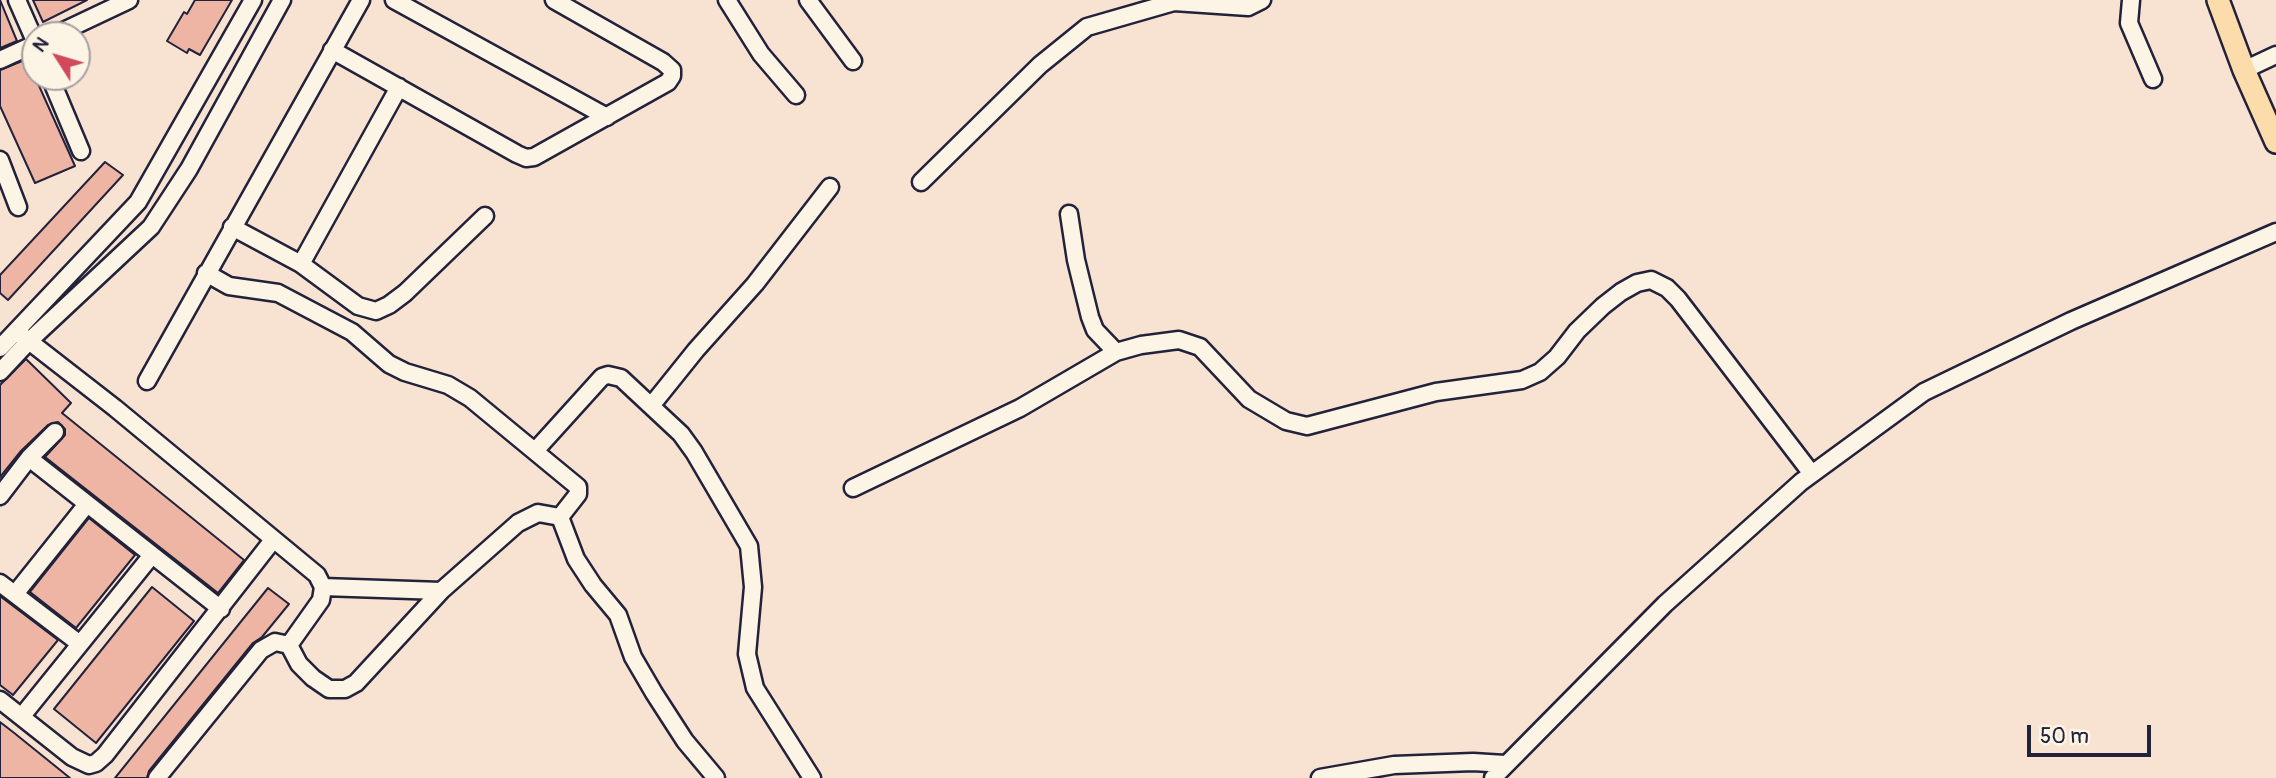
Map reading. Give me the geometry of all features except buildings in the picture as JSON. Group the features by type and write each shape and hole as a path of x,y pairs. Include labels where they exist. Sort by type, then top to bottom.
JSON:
{"main road":[{"path":"2218,0 2244,70 2276,142"}],"street":[{"path":"17,0 26,21"},
{"path":"85,21 129,0"},
{"path":"0,372 22,337 138,202 253,0"},
{"path":"0,348 22,337 138,240 164,209 189,169 282,0"},
{"path":"147,381 361,0"},
{"path":"394,0 607,117"},
{"path":"332,50 526,158 534,157 668,82 672,76 672,70 663,62 554,0"},
{"path":"727,0 761,54 796,95"},
{"path":"808,0 853,61"},
{"path":"921,181 1040,65 1087,27 1174,2 1248,7 1262,0"},
{"path":"2131,0 2129,23 2153,79"},
{"path":"0,60 21,50"},
{"path":"2244,70 2276,55"},
{"path":"301,264 399,87"},
{"path":"56,91 81,150"},
{"path":"0,160 19,207"},
{"path":"651,406 755,284 830,187"},
{"path":"1069,214 1076,260 1093,324 1103,340 1116,352"},
{"path":"232,227 301,264 358,306 376,311 405,293 485,216"},
{"path":"1493,778 1665,604 1812,474 1924,392 2071,321 2276,232"},
{"path":"206,273 229,286 278,293 352,332 389,364 405,372 448,385 470,398 578,487 578,494 560,517"},
{"path":"853,488 1020,408 1116,352 1140,345 1179,340 1200,347 1250,399 1286,421 1307,426 1436,392 1522,380 1540,372 1557,357 1577,331 1621,292 1637,283 1651,280 1667,288 1678,299 1812,474"},
{"path":"22,337 115,408 317,575 323,587 321,600 289,645"},
{"path":"535,451 602,377 608,375 621,379 681,434 749,547 753,587 747,654 755,688 812,778"},
{"path":"0,496 29,458 55,432"},
{"path":"29,458 221,609"},
{"path":"15,594 87,504"},
{"path":"289,645 299,664 313,678 329,689 345,689 356,683 440,592 518,523 538,513 560,517"},
{"path":"560,517 576,559 618,615 633,657 654,693 685,741 716,778"},
{"path":"0,701 72,757 89,765 96,763 221,609 273,540"},
{"path":"22,716 152,555"},
{"path":"0,583 80,644"},
{"path":"323,587 440,592"},
{"path":"157,778 261,650 275,642 289,645"},
{"path":"1320,778 1394,765 1473,762 1504,764"}]}
